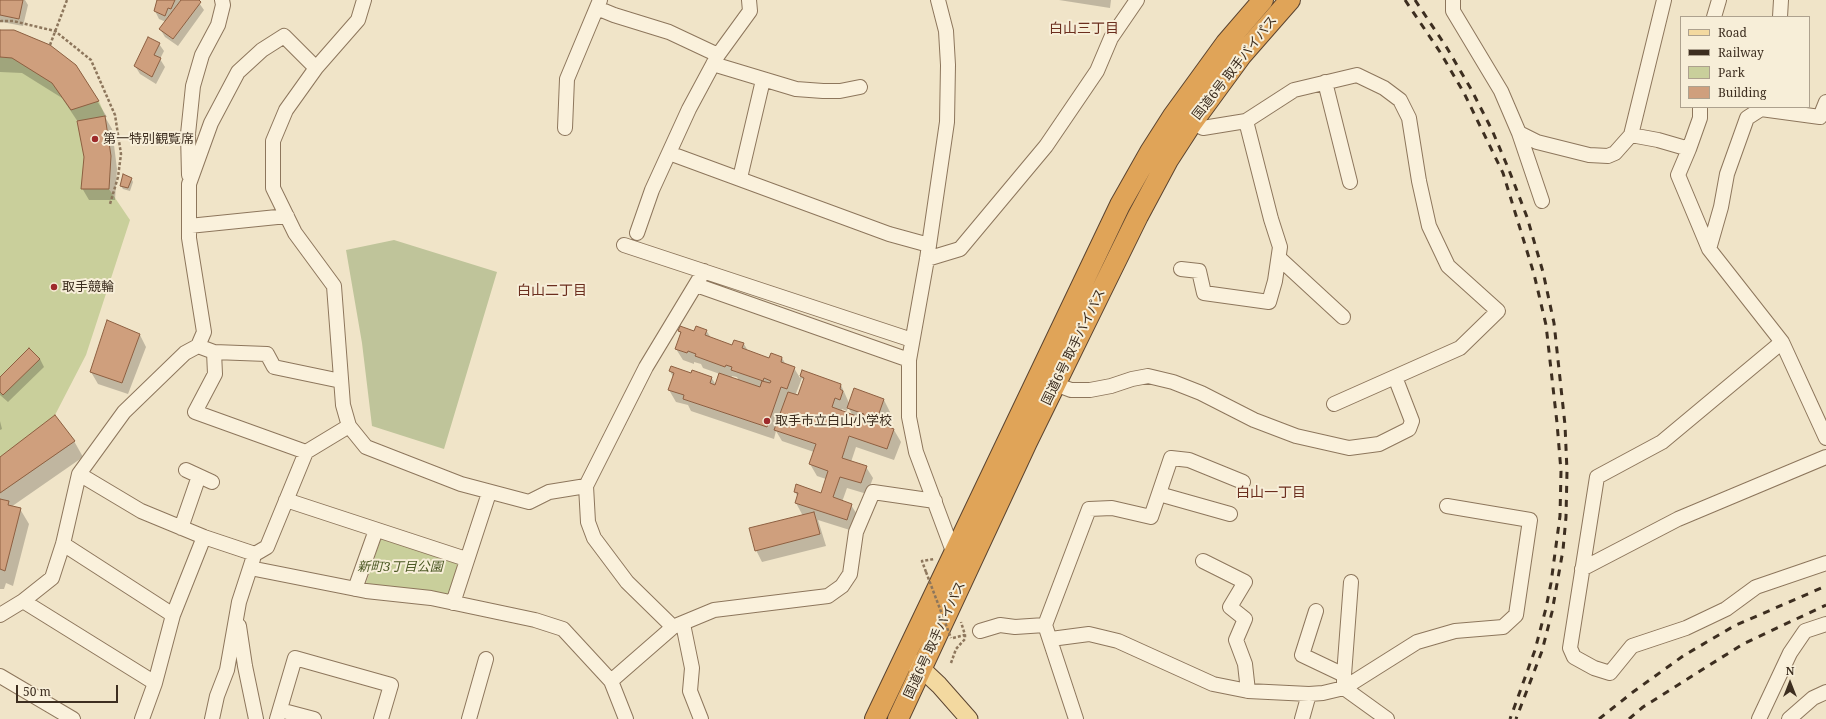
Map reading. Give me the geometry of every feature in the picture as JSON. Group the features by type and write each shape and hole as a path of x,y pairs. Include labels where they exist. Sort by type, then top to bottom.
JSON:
{"highway":[{"name":"国道6号 取手バイパス","path":"898,719 1055,384 1138,216 1168,160 1192,123 1241,56 1290,0"},
{"name":"国道6号 取手バイパス","path":"875,719 905,657 945,556 1120,205 1150,152 1173,116 1253,3"},
{"path":"1253,3 1271,22"}],"main road":[{"path":"905,657 922,669 954,701 969,719"}],"street":[{"path":"0,615 23,601 52,578 63,544 79,474 124,412 185,353 198,346 204,332 189,238 188,134 193,86 202,55 218,25 223,5 222,0"},
{"path":"364,0 358,20 316,68 286,110 273,141 273,188 295,233 334,286 343,405 348,426 366,447 489,493 529,502 549,492 586,486"},
{"path":"638,233 652,190 668,152 716,59 750,11 749,0"},
{"path":"938,0 946,31 948,65 947,122 927,259 909,360 909,417 916,452 935,501 945,556"},
{"path":"927,259 960,249 1046,146 1097,71 1111,38 1137,0"},
{"path":"1453,0 1453,10 1501,91 1519,132 1542,201"},
{"path":"1519,132 1537,142 1589,155 1608,156 1615,153 1631,135 1664,0"},
{"path":"1714,16 1719,0"},
{"path":"1780,16 1781,0"},
{"path":"565,128 567,79 599,4 614,15 669,32 716,59 763,80 796,89 823,91 860,87"},
{"path":"189,184 211,123 238,72 262,50 284,36 316,68"},
{"path":"1192,123 1203,128 1246,121 1294,90 1357,75 1384,88 1400,100 1408,118 1419,181 1429,226 1448,266 1498,311 1460,348 1334,404"},
{"path":"740,178 763,80"},
{"path":"1325,82 1350,182"},
{"path":"1709,249 1721,207 1727,174 1747,118 1762,109 1820,117 1826,102"},
{"path":"1700,108 1700,118 1678,175 1709,249 1782,342 1826,438"},
{"path":"1181,269 1199,271 1204,293 1269,302 1275,281 1280,247 1271,219 1246,121"},
{"path":"1631,135 1658,140 1689,149"},
{"path":"668,152 889,234 929,244"},
{"path":"189,226 287,216"},
{"path":"624,245 912,340"},
{"path":"1279,258 1343,317"},
{"path":"701,719 690,691 692,668 678,626 627,582 594,538 588,522 586,486 646,366 704,271"},
{"path":"696,285 909,360"},
{"path":"1782,342 1662,442 1597,476 1570,648 1574,657 1594,668 1610,673 1632,646 1686,628 1726,609 1756,587 1826,563"},
{"path":"198,346 214,352 267,354 274,368 341,381"},
{"path":"214,352 215,374 195,412 306,452"},
{"path":"1055,384 1071,390 1090,390 1148,376 1173,382 1201,393 1254,420 1296,436 1349,448 1379,444 1409,429 1412,421 1395,377"},
{"path":"212,719 217,696 227,670 237,614 255,554 267,547 306,452 348,426"},
{"path":"1582,569 1678,519 1826,457"},
{"path":"1076,719 1051,639 1045,625 1089,509 1112,508 1151,517 1171,458 1189,460 1243,482"},
{"path":"186,470 212,482"},
{"path":"79,474 141,511 204,537 255,554"},
{"path":"181,528 199,476"},
{"path":"611,681 678,626 714,610 828,596 842,586 850,574 856,532 873,492 935,501"},
{"path":"453,603 466,559 489,493"},
{"path":"1159,494 1230,514"},
{"path":"286,500 466,559"},
{"path":"1051,639 1089,634 1118,641 1213,684 1248,691 1308,694 1323,693 1417,642 1455,631 1503,627 1516,615 1530,520 1447,506"},
{"path":"355,589 376,530"},
{"path":"142,719 155,683 173,615 204,537"},
{"path":"63,544 173,615"},
{"path":"1203,561 1245,582 1230,607 1245,619 1236,640 1245,664 1248,691"},
{"path":"250,568 355,589 431,598 535,620 563,629 611,681 626,719"},
{"path":"1344,681 1351,582"},
{"path":"23,601 155,683"},
{"path":"1316,611 1302,655 1344,681 1388,719"},
{"path":"237,614 245,666 256,719"},
{"path":"1759,719 1790,653 1805,631 1826,624"},
{"path":"980,632 1000,625 1015,627 1045,625"},
{"path":"314,719 279,714 295,658 391,685 381,719"},
{"path":"469,719 486,658"},
{"path":"0,676 73,719"},
{"path":"1789,719 1813,698 1826,692"},
{"path":"1302,719 1308,694"}],"path":[{"path":"50,45 67,0"},
{"path":"0,21 13,21 55,31 91,60 114,115 121,154 118,177 110,204"},
{"path":"945,556 922,562 951,638 964,635"},
{"path":"951,663 956,649 964,639 961,620"}],"green space":[{"name":"取手競輪","path":"0,30 14,30 50,45 76,65 99,101 105,116 111,156 109,189 130,220 86,355 55,415 75,441 0,493"},
{"path":"394,240 497,272 444,449 372,426 362,343 346,250"},
{"name":"新町3丁目公園","path":"381,538 466,559 453,603 366,583"}],"building":[{"path":"0,0 23,0 19,19 0,15"},
{"path":"157,0 175,0 171,9 168,8 165,16 154,11"},
{"path":"181,0 199,0 201,2 173,39 159,29"},
{"path":"0,30 14,30 50,45 76,65 99,101 71,110 52,83 12,58 0,57"},
{"path":"148,37 160,43 154,55 161,58 152,77 134,66"},
{"name":"第一特別観覧席","path":"105,116 111,156 109,189 81,189 84,157 77,121"},
{"path":"123,174 132,178 128,188 120,186"},
{"path":"107,320 140,334 122,383 90,372"},
{"path":"680,326 694,331 696,326 707,330 705,335 732,345 734,340 744,343 742,348 769,358 771,353 782,357 781,362 795,367 787,389 781,387 767,427 683,399 684,395 668,390 674,373 669,371 671,366 691,373 692,370 712,377 710,383 715,385 719,373 760,387 762,381 770,383 771,381 764,378 763,381 731,370 732,367 726,365 725,367 695,356 696,354 688,351 687,353 675,349 681,332 678,331"},
{"path":"29,348 40,359 3,395 0,392 0,377"},
{"path":"802,370 841,384 840,389 843,391 840,400 835,398 832,407 862,418 864,414 847,408 854,388 884,399 876,422 894,429 887,449 849,436 842,458 867,466 861,483 840,477 833,497 852,504 847,520 795,503 798,493 794,492 796,484 821,493 828,471 809,464 816,444 774,430 788,392 798,395 804,378 800,376"},
{"path":"55,415 75,441 0,493 0,457"},
{"path":"0,499 9,501 8,505 21,508 5,571 0,569"},
{"path":"814,512 820,534 755,551 749,528"}],"railway":[{"path":"1405,0 1440,52 1464,93 1503,173 1534,274 1546,325 1561,471 1560,516 1546,608 1535,650 1510,719"},
{"path":"1415,0 1447,48 1471,89 1492,130 1527,217 1543,272 1554,323 1565,425 1567,471 1566,517 1563,550 1552,612 1542,651 1516,719"},
{"path":"1599,719 1683,656 1734,626 1826,586"},
{"path":"1629,719 1643,707 1743,644 1826,605"}],"place":[{"name":"第一特別観覧席","path":"95,139"},
{"name":"取手競輪","path":"54,287"},
{"name":"取手市立白山小学校","path":"767,421"}],"district":[{"name":"白山三丁目","path":"1084,29"},
{"name":"白山二丁目","path":"552,291"},
{"name":"白山一丁目","path":"1271,493"}]}
